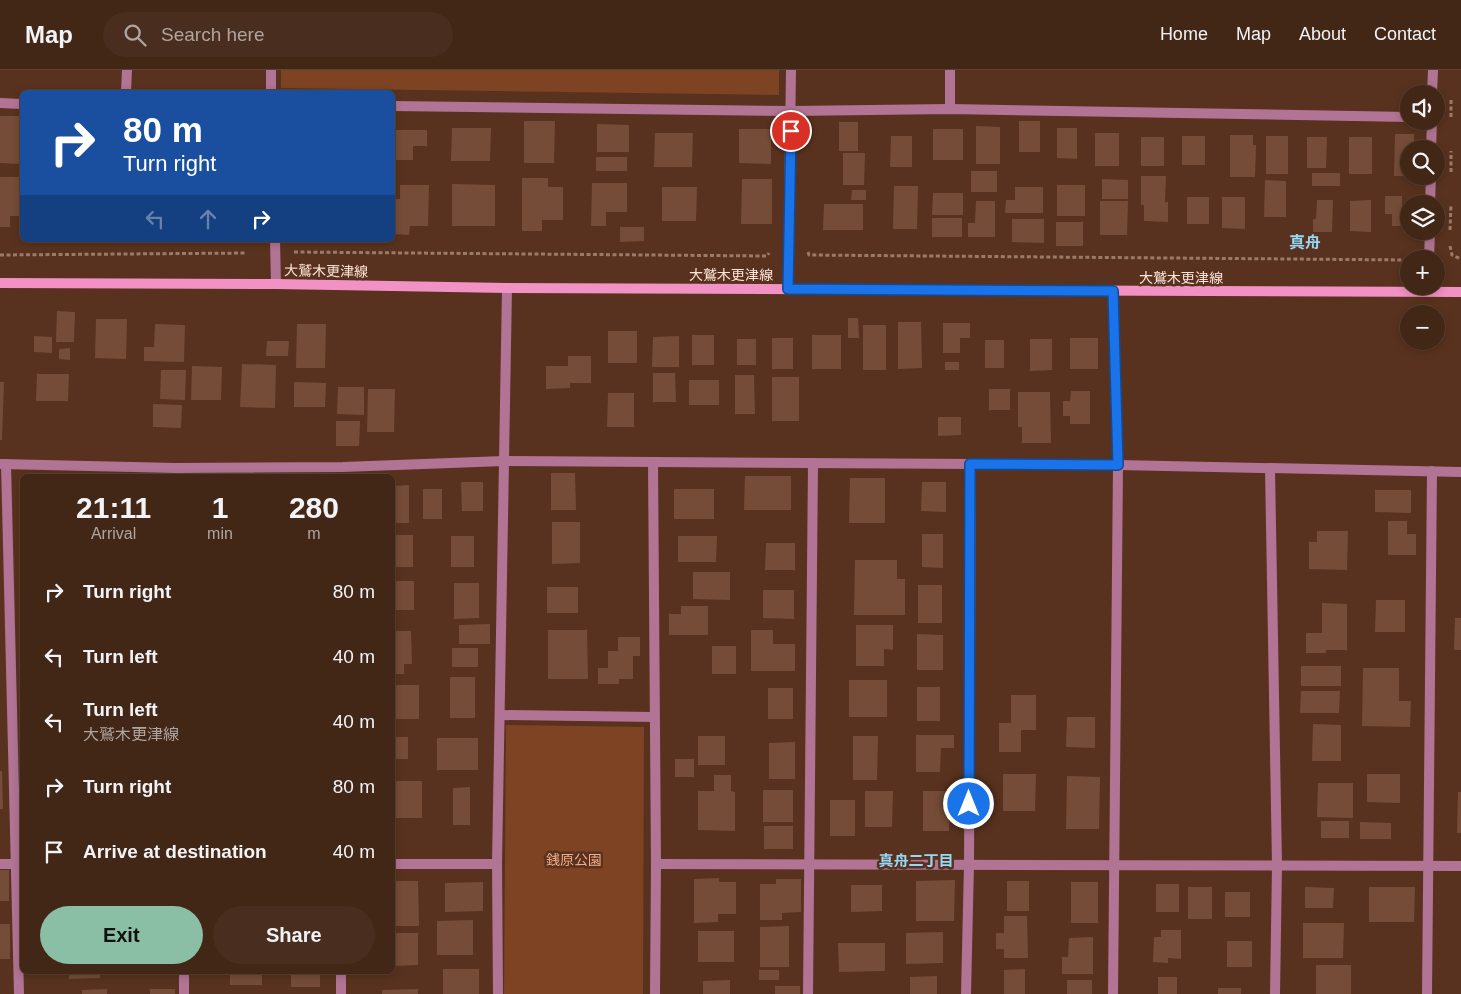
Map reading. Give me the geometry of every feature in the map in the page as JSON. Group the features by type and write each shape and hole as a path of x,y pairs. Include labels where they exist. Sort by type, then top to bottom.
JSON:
{"main road":[{"name":"大鷲木更津線","path":"0,283 1113,291 1400,289"},
{"name":"大鷲木更津線","path":"1445,291 1461,292"}],"street":[{"path":"126,90 127,70"},
{"path":"271,70 271,90"},
{"path":"788,289 791,70"},
{"path":"950,70 950,109"},
{"path":"1432,85 1433,70"},
{"path":"0,103 20,104"},
{"path":"395,106 791,112 950,109 1400,117"},
{"path":"275,242 276,284"},
{"path":"498,994 497,864 508,288"},
{"path":"1113,291 1118,465 1113,994"},
{"path":"19,994 19,864 3,464 176,472 343,472 504,461 1118,465 1461,472"},
{"path":"653,462 655,994"},
{"path":"808,994 813,463"},
{"path":"966,994 969,864 970,464"},
{"path":"1270,468 1277,864 1274,994"},
{"path":"1427,994 1430,866 1432,472"},
{"path":"500,715 654,716"},
{"path":"0,864 19,864"},
{"path":"395,864 497,864"},
{"path":"656,864 1277,864 1461,866"},
{"path":"184,974 184,994"},
{"path":"341,974 341,994"}],"path":[{"path":"1451,92 1451,122"},
{"path":"1451,141 1451,181"},
{"path":"1451,200 1450,249 1452,255 1461,259"},
{"path":"806,248 809,256 1400,260"},
{"path":"294,252 766,256 772,249"},
{"path":"0,255 247,253"}],"green space":[{"path":"281,70 779,70 779,95 281,88"},
{"name":"銭原公園","path":"506,725 644,727 643,994 504,994"}],"building":[{"path":"0,116 20,116 20,164 0,163"},
{"path":"524,121 555,121 554,163 524,163"},
{"path":"1019,121 1040,121 1040,152 1019,152"},
{"path":"839,122 858,122 858,151 839,151"},
{"path":"597,124 629,125 629,152 597,152"},
{"path":"976,126 1000,127 1000,164 976,164"},
{"path":"452,128 491,128 490,161 451,161"},
{"path":"1057,128 1077,128 1077,159 1057,158"},
{"path":"739,129 771,129 771,164 739,163"},
{"path":"933,129 963,129 963,160 933,160"},
{"path":"395,130 427,130 427,146 413,146 413,160 395,160"},
{"path":"655,133 693,133 692,167 654,167"},
{"path":"1095,133 1119,133 1119,166 1095,166"},
{"path":"1395,134 1414,134 1414,140 1400,140 1400,176 1394,176"},
{"path":"1230,135 1253,135 1253,145 1256,145 1255,177 1230,177"},
{"path":"891,136 912,136 912,167 890,167"},
{"path":"1182,136 1205,136 1205,165 1182,165"},
{"path":"1266,136 1288,136 1288,174 1266,174"},
{"path":"1141,137 1164,137 1164,166 1141,166"},
{"path":"1307,137 1327,137 1326,168 1307,168"},
{"path":"1349,137 1372,137 1372,174 1349,174"},
{"path":"843,153 865,153 864,185 843,185"},
{"path":"596,157 627,157 627,171 596,171"},
{"path":"971,171 997,171 997,192 971,192"},
{"path":"1312,173 1340,173 1340,186 1312,186"},
{"path":"1141,176 1166,176 1165,202 1168,202 1168,222 1144,221 1144,205 1141,205"},
{"path":"0,177 20,177 20,216 10,216 10,227 0,227"},
{"path":"522,178 548,178 548,187 563,187 563,220 542,220 542,231 522,231"},
{"path":"742,179 772,179 772,224 741,224"},
{"path":"1102,179 1128,180 1128,199 1102,199"},
{"path":"1265,180 1286,181 1286,217 1264,217"},
{"path":"592,183 627,183 627,212 606,212 606,226 591,226"},
{"path":"452,184 495,185 495,226 452,226"},
{"path":"400,185 429,185 428,226 410,226 409,235 395,234 395,199 400,199"},
{"path":"1057,185 1085,185 1085,216 1057,216"},
{"path":"894,186 918,186 917,229 893,229"},
{"path":"662,187 697,187 696,221 662,221"},
{"path":"1015,187 1043,187 1043,213 1005,213 1006,200 1015,200"},
{"path":"852,190 866,190 866,200 851,200"},
{"path":"933,193 963,193 963,215 932,215"},
{"path":"1385,196 1400,196 1400,226 1392,226 1392,214 1385,214"},
{"path":"1187,197 1209,197 1209,224 1187,224"},
{"path":"1222,197 1245,197 1245,229 1222,228"},
{"path":"1317,200 1333,200 1332,232 1313,232 1313,219 1316,219"},
{"path":"1371,200 1371,232 1350,231 1350,201"},
{"path":"976,201 995,201 995,237 968,237 968,223 975,223"},
{"path":"1100,201 1128,201 1127,235 1100,235"},
{"path":"824,204 863,204 863,230 823,230"},
{"path":"932,218 962,218 962,237 932,237"},
{"path":"1012,219 1044,219 1044,243 1012,242"},
{"path":"1056,222 1083,222 1083,246 1056,246"},
{"path":"620,227 644,227 644,241 620,242"},
{"path":"57,311 75,312 74,342 56,342"},
{"path":"848,318 858,318 859,338 848,338"},
{"path":"96,319 127,319 126,359 95,358"},
{"path":"898,322 921,322 922,368 898,369"},
{"path":"943,323 970,323 970,338 960,338 960,353 943,353"},
{"path":"155,324 185,325 184,362 144,361 144,347 154,347"},
{"path":"297,324 326,324 325,368 296,368"},
{"path":"863,325 886,325 886,370 863,370"},
{"path":"608,331 637,331 637,363 608,363"},
{"path":"692,335 714,335 714,365 692,365"},
{"path":"812,335 841,335 841,369 812,369"},
{"path":"34,336 52,337 52,353 34,352"},
{"path":"679,336 679,367 652,367 653,337"},
{"path":"772,338 793,338 793,369 772,369"},
{"path":"1070,338 1098,338 1098,369 1070,369"},
{"path":"737,339 756,339 756,365 737,365"},
{"path":"1030,339 1052,339 1052,370 1030,371"},
{"path":"985,340 1004,340 1004,368 985,368"},
{"path":"267,341 289,341 288,356 266,356"},
{"path":"70,348 70,360 59,359 59,349"},
{"path":"568,356 591,356 591,383 570,383 570,388 546,389 546,366 568,366"},
{"path":"945,362 959,362 959,370 945,370"},
{"path":"242,364 276,365 275,408 240,407"},
{"path":"192,366 222,367 221,400 191,400"},
{"path":"161,370 186,370 185,400 160,399"},
{"path":"653,373 675,373 676,402 653,402"},
{"path":"37,374 69,374 68,401 36,401"},
{"path":"735,375 754,375 755,414 735,414"},
{"path":"772,377 799,377 799,421 772,421"},
{"path":"689,380 719,380 719,405 689,405"},
{"path":"0,382 4,382 2,440 0,440"},
{"path":"294,382 326,383 325,407 294,407"},
{"path":"338,387 364,387 364,415 337,414"},
{"path":"368,389 395,389 394,432 367,432"},
{"path":"989,389 1010,389 1010,410 989,410"},
{"path":"1071,391 1090,391 1090,424 1070,424 1070,416 1063,416 1063,401 1070,401"},
{"path":"1018,392 1050,392 1051,443 1022,443 1022,427 1018,427"},
{"path":"608,393 634,393 634,427 607,427"},
{"path":"153,404 182,405 181,428 153,427"},
{"path":"938,417 961,417 961,435 938,436"},
{"path":"336,421 360,421 359,446 336,446"},
{"path":"254,472 254,474 230,474"},
{"path":"551,473 575,473 576,510 551,510"},
{"path":"745,476 791,476 791,510 744,510"},
{"path":"850,478 885,478 885,523 849,523"},
{"path":"461,482 483,482 483,511 462,511"},
{"path":"922,482 946,482 946,512 921,511"},
{"path":"409,485 409,523 395,523 395,486"},
{"path":"423,489 442,489 442,519 423,519"},
{"path":"674,489 714,489 714,519 674,519"},
{"path":"1375,490 1411,490 1411,513 1375,512"},
{"path":"1388,521 1407,521 1407,534 1416,534 1416,555 1388,555"},
{"path":"552,522 580,522 580,563 552,564"},
{"path":"1317,531 1348,531 1347,570 1309,569 1309,542 1317,542"},
{"path":"922,534 943,534 943,568 922,567"},
{"path":"395,535 413,535 413,567 395,567"},
{"path":"451,536 474,536 474,567 451,567"},
{"path":"678,536 717,536 716,562 678,562"},
{"path":"766,543 795,543 795,570 765,570"},
{"path":"855,560 897,560 897,579 905,579 905,615 854,615"},
{"path":"693,572 730,572 730,600 693,599"},
{"path":"395,581 414,581 414,610 395,610"},
{"path":"454,583 479,583 479,618 454,619"},
{"path":"918,585 942,585 942,623 918,623"},
{"path":"547,587 578,587 578,613 547,613"},
{"path":"763,590 794,590 794,619 763,618"},
{"path":"1376,600 1405,600 1405,632 1375,632"},
{"path":"1322,603 1347,604 1347,650 1326,650 1326,653 1306,653 1306,633 1322,633"},
{"path":"681,606 708,606 708,635 669,635 669,614 681,614"},
{"path":"1455,618 1461,618 1461,650 1454,650"},
{"path":"490,624 490,644 459,644 459,625"},
{"path":"856,625 893,625 893,650 884,649 884,666 856,666"},
{"path":"548,630 587,630 588,679 548,679"},
{"path":"751,630 773,630 773,644 795,644 795,671 751,671"},
{"path":"395,631 411,631 412,664 404,664 404,674 395,674"},
{"path":"917,634 943,635 943,670 917,670"},
{"path":"618,637 640,637 640,656 633,656 633,679 619,679 619,684 598,684 598,668 608,668 608,651 618,651"},
{"path":"712,646 736,646 736,674 712,674"},
{"path":"452,648 478,648 478,667 452,667"},
{"path":"1301,666 1341,666 1341,686 1301,686"},
{"path":"1363,668 1399,668 1399,701 1411,701 1410,727 1362,726"},
{"path":"450,677 475,677 475,718 450,718"},
{"path":"849,680 887,680 887,717 849,717"},
{"path":"395,685 419,685 419,719 395,719"},
{"path":"917,687 940,687 940,721 917,721"},
{"path":"768,688 793,688 793,719 768,719"},
{"path":"1301,691 1340,691 1339,713 1300,713"},
{"path":"1011,695 1036,695 1036,730 1021,730 1021,752 999,752 999,723 1011,723"},
{"path":"1067,717 1095,717 1095,748 1066,747"},
{"path":"1313,724 1341,725 1341,761 1312,761"},
{"path":"916,735 954,735 954,748 941,748 940,772 916,772"},
{"path":"698,736 725,736 725,765 698,765"},
{"path":"853,736 878,736 877,780 853,780"},
{"path":"395,737 408,737 408,759 395,759"},
{"path":"437,738 478,738 478,770 437,770"},
{"path":"795,742 795,779 769,779 769,743"},
{"path":"675,759 694,759 694,777 675,777"},
{"path":"0,771 2,771 3,809 0,809"},
{"path":"1003,774 1036,774 1035,811 1003,811"},
{"path":"1367,774 1400,774 1400,803 1367,802"},
{"path":"714,775 731,775 731,791 735,792 735,831 698,830 698,791 714,791"},
{"path":"1067,776 1100,777 1099,829 1066,829"},
{"path":"395,781 422,781 422,818 395,818"},
{"path":"1318,783 1353,783 1353,818 1317,817"},
{"path":"470,787 470,825 453,825 453,788"},
{"path":"763,790 793,790 793,822 763,822"},
{"path":"865,791 893,791 892,827 865,827"},
{"path":"923,791 950,791 949,831 923,831"},
{"path":"1458,792 1461,792 1461,833 1457,833"},
{"path":"830,800 855,800 855,836 830,836"},
{"path":"1321,821 1349,821 1349,838 1321,838"},
{"path":"1360,822 1391,823 1391,839 1360,839"},
{"path":"764,826 793,826 793,849 764,849"},
{"path":"0,870 9,870 9,901 0,901"},
{"path":"719,878 719,882 736,882 736,914 718,914 718,922 694,923 694,879"},
{"path":"776,879 801,879 801,912 782,913 782,920 760,920 760,884 776,884"},
{"path":"955,880 954,921 916,921 916,881"},
{"path":"395,881 418,881 419,926 395,926"},
{"path":"1007,881 1029,881 1029,911 1007,911"},
{"path":"483,882 483,911 445,912 445,883"},
{"path":"1071,882 1098,882 1098,923 1071,923"},
{"path":"1156,884 1179,884 1179,912 1156,912"},
{"path":"851,885 882,885 882,911 851,912"},
{"path":"1188,887 1212,887 1212,919 1188,919"},
{"path":"1305,887 1334,888 1333,908 1305,908"},
{"path":"1369,887 1415,887 1414,922 1369,922"},
{"path":"1225,892 1250,892 1250,917 1225,917"},
{"path":"1004,916 1027,916 1028,958 1004,958 1004,949 996,949 996,933 1004,933"},
{"path":"473,920 473,955 437,955 437,921"},
{"path":"1303,923 1344,923 1343,958 1303,958"},
{"path":"0,924 10,924 10,959 0,959"},
{"path":"789,926 789,967 760,967 760,927"},
{"path":"1161,930 1181,930 1181,959 1168,958 1168,963 1153,962 1154,937 1161,937"},
{"path":"698,931 734,931 734,962 698,962"},
{"path":"943,932 943,963 906,964 906,933"},
{"path":"395,933 418,933 418,965 395,966"},
{"path":"1093,937 1093,974 1062,974 1062,957 1068,957 1069,938"},
{"path":"1227,941 1252,941 1252,967 1227,967"},
{"path":"838,943 885,943 885,971 839,972"},
{"path":"1316,965 1351,965 1351,994 1316,994"},
{"path":"443,969 479,969 479,994 443,994"},
{"path":"1025,969 1025,994 1004,994 1004,970"},
{"path":"759,970 779,970 779,980 759,980"},
{"path":"69,974 100,974 100,978 69,979"},
{"path":"230,974 262,974 262,985 230,985"},
{"path":"291,974 320,974 320,987 291,987"},
{"path":"937,976 937,994 910,994 910,977"},
{"path":"1158,977 1177,977 1177,994 1158,994"},
{"path":"730,980 730,994 703,994 703,981"},
{"path":"1067,980 1092,980 1092,994 1067,994"},
{"path":"775,986 800,986 800,994 775,994"},
{"path":"1218,988 1241,988 1241,994 1218,994"},
{"path":"107,989 107,994 82,994 82,990"},
{"path":"150,989 175,989 175,994 150,994"},
{"path":"418,989 418,994 382,994 382,990"}],"district":[{"name":"真舟","path":"1305,242"},
{"name":"真舟二丁目","path":"916,861"}],"route":[{"path":"791,131 788,289 1113,291 1118,465 970,464 969,804"}]}
